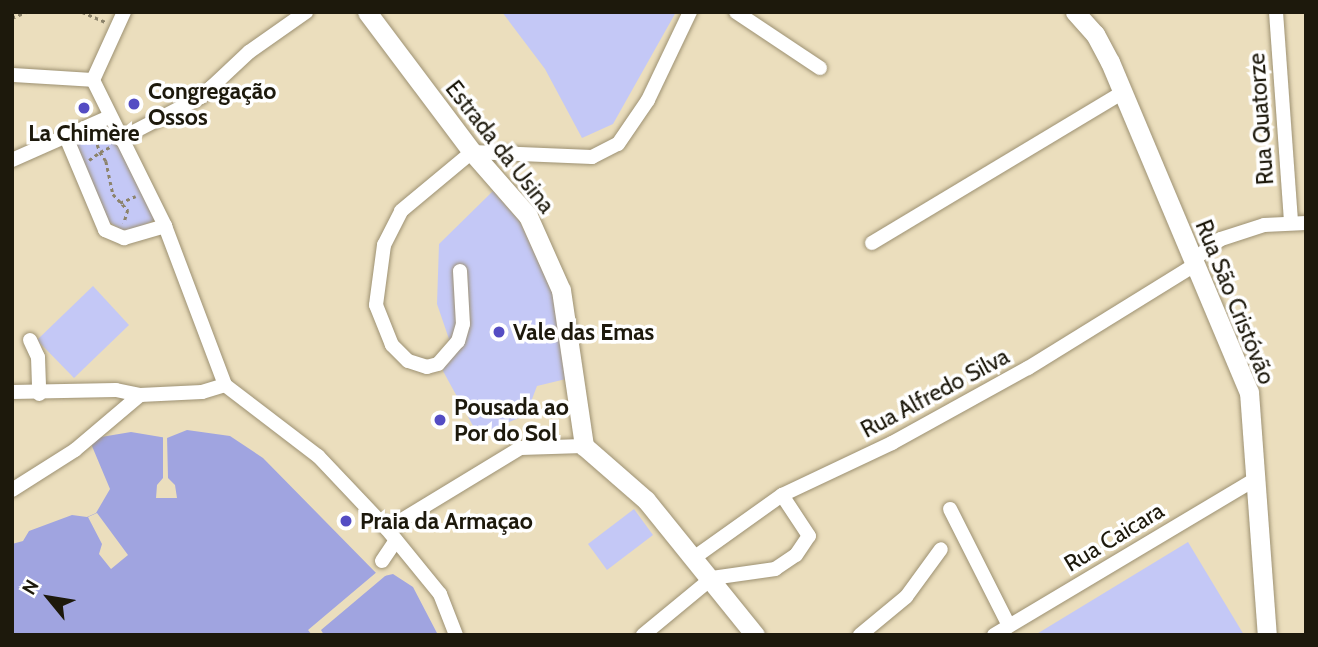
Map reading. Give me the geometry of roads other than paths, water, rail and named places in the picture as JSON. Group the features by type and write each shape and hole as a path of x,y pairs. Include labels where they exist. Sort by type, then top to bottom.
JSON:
{"main road":[{"name":"Estrada da Usina","path":"367,12 472,152 528,216 561,290 584,446"},
{"name":"Rua São Cristóvão","path":"1075,12 1095,34 1123,92 1249,393 1268,635"},
{"path":"584,446 646,500 712,578 755,635"}],"street":[{"path":"124,12 115,26 93,80 165,226 225,385 318,456 391,535 440,594 456,635"},
{"path":"120,139 201,97 249,52 306,12"},
{"path":"460,271 463,324 458,341 438,364 427,367 408,361 392,345 376,305 384,245 401,211 472,152 592,157 618,144 648,100 690,12"},
{"path":"736,12 820,68"},
{"name":"Rua Quatorze","path":"1276,12 1298,222"},
{"path":"12,75 93,80"},
{"path":"872,243 1123,92"},
{"path":"12,160 109,117"},
{"path":"65,137 99,223 113,236 124,238 165,226"},
{"name":"Rua Alfredo Silva","path":"695,557 782,495 892,443 1028,368 1194,263 1220,239 1298,222"},
{"path":"30,340 38,357 39,394"},
{"path":"12,392 39,394 116,390 140,395 202,392 225,385"},
{"path":"12,490 47,470 140,395"},
{"path":"382,561 391,535 520,448 584,446"},
{"name":"Rua Caicara","path":"994,635 1257,478"},
{"path":"643,635 712,578 775,569 805,546 807,529 782,495"},
{"path":"950,509 1009,626"},
{"path":"860,635 906,597 941,549"}],"place":[{"name":"Congregação Ossos","path":"134,104"},
{"name":"La Chimère","path":"84,108"},
{"name":"Vale das Emas","path":"499,332"},
{"name":"Pousada ao Por do Sol","path":"440,420"},
{"name":"Praia da Armaçao","path":"346,521"}]}
